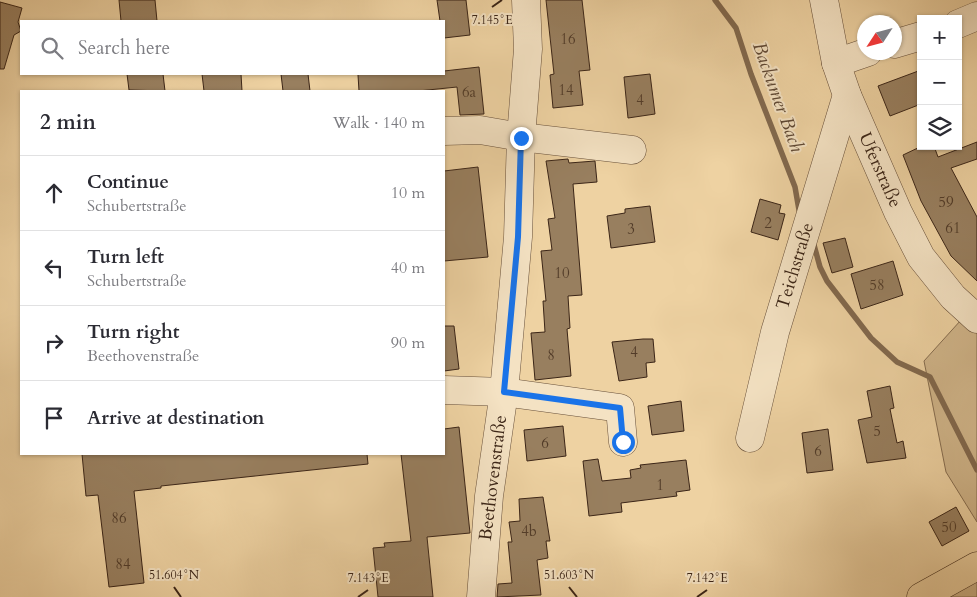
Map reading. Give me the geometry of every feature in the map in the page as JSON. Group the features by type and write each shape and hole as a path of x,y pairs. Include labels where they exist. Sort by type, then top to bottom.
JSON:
{"main road":[{"path":"921,597 977,566"}],"street":[{"name":"Beethovenstraße","path":"482,597 490,496 504,392 518,237 521,138 528,49 526,0"},
{"name":"Uferstraße","path":"824,0 836,63 847,96 898,212 921,257 953,297 977,319"},
{"path":"962,22 977,16"},
{"path":"902,42 917,37"},
{"path":"836,63 857,56"},
{"name":"Teichstraße","path":"750,438 775,332 847,96"},
{"path":"445,131 480,130 521,138 632,150"},
{"path":"445,390 504,392 620,408 623,442"}],"shaded area":[{"path":"961,320 977,333 977,522 946,472 924,361"},
{"path":"977,579 977,597 944,597"}],"building":[{"path":"119,0 155,0 157,20 121,20"},
{"path":"437,0 466,0 470,35 445,38 445,20 440,20"},
{"path":"546,0 582,0 590,70 579,71 583,105 553,108 550,75 554,74"},
{"path":"0,2 22,8 18,22 20,32 14,35 4,69 0,69"},
{"path":"479,67 484,114 460,115 457,87 428,90 359,90 358,75 445,75 445,71"},
{"path":"917,71 917,106 890,116 878,86"},
{"path":"650,74 655,114 628,118 624,77"},
{"path":"127,75 163,75 165,90 129,90"},
{"path":"202,75 241,75 242,90 204,90"},
{"path":"281,75 308,75 310,90 283,90"},
{"path":"977,142 977,159 951,168 977,217 977,281 951,256 921,201 903,155 917,148 917,150 935,150 938,157 956,150 962,150 962,148"},
{"path":"568,159 569,163 595,161 597,182 573,184 582,295 568,296 570,328 567,329 571,376 535,380 531,333 545,332 543,301 546,301 541,251 552,250 548,219 555,218 546,161"},
{"path":"478,167 488,257 445,261 445,171"},
{"path":"760,199 781,205 779,213 785,214 778,240 751,232"},
{"path":"650,206 655,242 611,248 607,216 625,213 625,209"},
{"path":"845,238 853,267 832,273 823,243"},
{"path":"893,261 903,295 861,309 851,274"},
{"path":"445,326 454,326 459,369 445,371"},
{"path":"653,339 655,362 646,363 647,377 619,381 612,342"},
{"path":"890,386 894,408 890,409 897,443 903,441 906,458 867,463 858,420 872,417 867,391"},
{"path":"681,401 684,431 652,435 648,406"},
{"path":"563,426 566,456 527,461 524,430"},
{"path":"459,427 470,533 427,537 433,597 378,597 373,548 385,547 384,543 411,541 401,455 445,455 445,429"},
{"path":"828,429 833,470 807,473 802,433"},
{"path":"82,455 367,455 368,464 161,486 161,488 134,491 144,583 109,587 98,495 86,496"},
{"path":"598,459 602,481 631,478 630,470 641,468 640,465 686,460 690,490 676,492 677,496 621,503 622,512 589,516 583,461"},
{"path":"543,497 550,541 546,541 548,558 537,560 541,595 497,597 498,584 512,583 508,542 512,542 509,522 520,521 519,499"},
{"path":"956,507 969,531 942,546 929,522"}],"waterway":[{"name":"Backumer Bach","path":"715,0 736,28 751,74 795,187 799,210"},
{"name":"Backumer Bach","path":"814,245 820,267 827,281 871,338 897,362 930,377 977,470"}],"route":[{"path":"521,138 518,237 504,392 620,408 623,442"}]}
